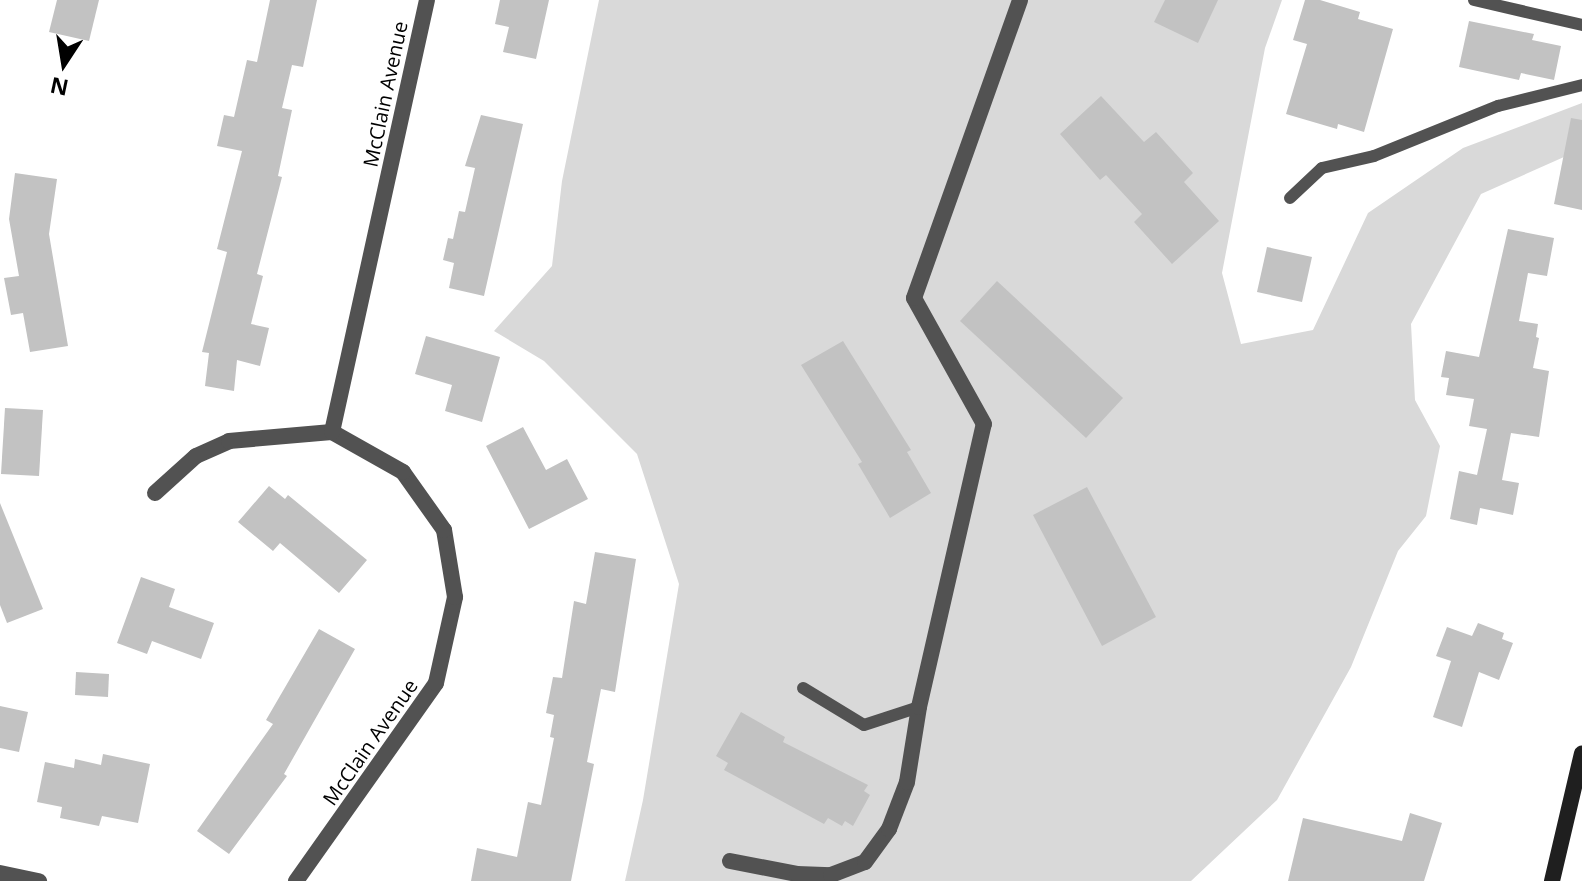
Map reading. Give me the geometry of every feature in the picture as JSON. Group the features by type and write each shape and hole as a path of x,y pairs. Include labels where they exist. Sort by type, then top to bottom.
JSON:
{"main road":[{"path":"1552,881 1582,753"}],"street":[{"name":"McClain Avenue","path":"296,881 436,683 455,597 444,530 403,472 332,432 427,0"},
{"path":"730,861 797,874 831,875 865,862 889,829 907,782 919,707 984,424 914,298 1020,0"},
{"path":"155,493 196,456 229,441 332,432"},
{"path":"0,873 39,881"}],"lane":[{"path":"1474,0 1582,25"},
{"path":"1290,198 1322,168 1374,156 1498,106 1582,85"},
{"path":"803,688 864,725 919,707"}],"shaded area":[{"path":"599,0 1282,0 1265,48 1222,273 1241,344 1313,330 1368,213 1463,148 1582,103 1582,149 1481,194 1411,324 1415,400 1440,446 1426,516 1398,551 1351,667 1277,800 1191,881 625,881 643,800 679,584 637,454 544,361 494,331 552,266 562,181"}],"building":[{"path":"57,0 99,0 89,41 49,32"},
{"path":"270,0 317,0 303,67 292,65 282,108 292,110 278,176 282,177 257,274 263,276 251,324 269,328 260,366 237,360 234,391 205,386 209,353 202,352 227,252 217,249 242,151 217,146 224,115 234,117 247,60 257,62"},
{"path":"500,0 549,0 536,59 503,52 509,27 495,24"},
{"path":"1165,0 1218,0 1198,43 1154,22"},
{"path":"1305,0 1320,0 1360,12 1358,19 1393,29 1364,132 1338,124 1337,129 1286,114 1307,44 1293,40"},
{"path":"1469,21 1534,34 1532,40 1561,46 1554,80 1521,73 1519,80 1459,67"},
{"path":"1101,96 1144,142 1156,132 1193,173 1184,182 1219,221 1172,264 1134,222 1142,214 1106,175 1100,180 1060,134"},
{"path":"481,115 523,124 484,296 449,288 454,263 443,260 448,238 453,239 459,211 465,212 475,168 465,166"},
{"path":"1571,118 1582,120 1582,210 1554,204"},
{"path":"15,173 57,179 49,234 68,346 30,352 23,313 11,315 4,278 19,276 9,219"},
{"path":"1508,229 1554,238 1547,276 1528,273 1519,321 1538,324 1536,337 1539,338 1533,368 1549,371 1539,437 1511,433 1502,480 1519,483 1513,515 1480,508 1477,525 1450,519 1459,471 1477,475 1487,429 1469,426 1474,399 1446,395 1449,378 1441,377 1446,351 1479,357"},
{"path":"1267,247 1312,257 1302,302 1257,292"},
{"path":"997,281 1123,398 1086,438 960,321"},
{"path":"426,336 500,357 482,422 445,411 452,385 415,374"},
{"path":"843,341 911,450 907,452 931,493 890,518 858,464 862,462 801,365"},
{"path":"5,408 43,410 39,476 1,474"},
{"path":"523,427 546,470 567,459 588,499 529,529 486,446"},
{"path":"269,486 285,499 288,495 367,560 339,593 280,543 273,551 238,522"},
{"path":"1087,487 1156,617 1102,646 1033,515"},
{"path":"0,503 43,609 7,623 0,605"},
{"path":"595,552 636,559 615,692 601,689 587,762 594,764 571,881 471,881 477,848 517,857 528,802 541,805 554,738 550,737 554,715 546,713 553,677 562,678 574,601 586,604"},
{"path":"141,577 175,589 169,607 214,623 201,659 152,641 147,654 117,643"},
{"path":"1478,623 1504,633 1502,639 1513,643 1499,680 1479,672 1462,727 1433,717 1451,661 1436,656 1447,627 1472,636"},
{"path":"319,629 355,649 284,774 287,776 229,854 197,831 273,724 266,720"},
{"path":"76,672 109,674 108,697 75,695"},
{"path":"0,706 28,712 19,752 0,748"},
{"path":"741,712 785,737 783,742 868,785 864,791 870,795 853,826 845,821 842,826 828,818 824,824 724,770 728,763 716,756"},
{"path":"103,754 150,764 138,823 102,816 99,826 60,818 62,807 37,802 45,762 74,768 75,759 101,765"},
{"path":"1410,813 1442,823 1424,881 1288,881 1303,818 1402,841"}]}
